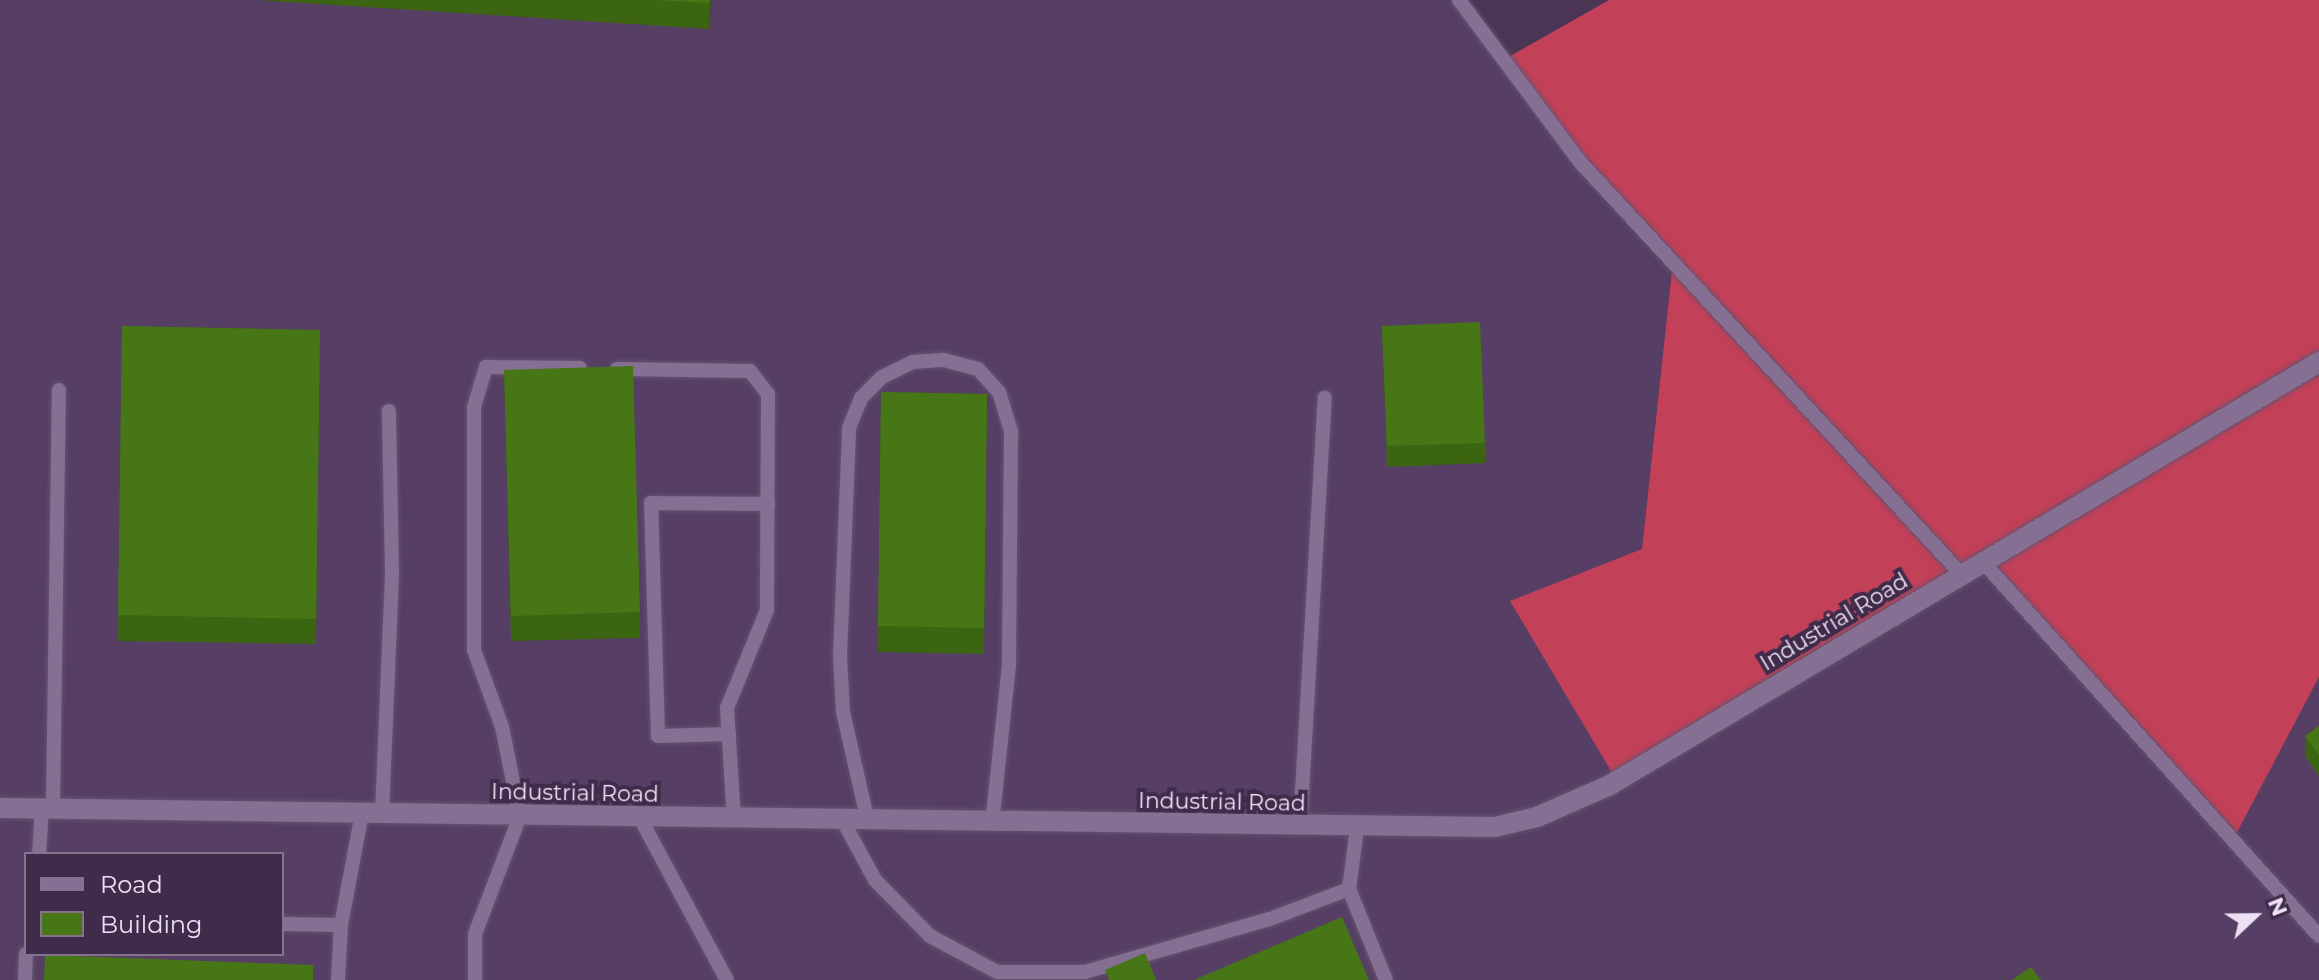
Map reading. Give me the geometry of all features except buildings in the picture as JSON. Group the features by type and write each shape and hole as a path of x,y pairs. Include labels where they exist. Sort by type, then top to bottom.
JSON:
{"street":[{"name":"Industrial Road","path":"0,808 1470,830 1572,805 2319,362"}],"lane":[{"path":"1459,0 1581,163 1962,575"},
{"path":"868,822 843,712 840,656 849,428 861,398 882,377 913,362 944,360 978,369 999,392 1011,431 1009,665 992,823"},
{"path":"475,980 475,934 520,816 502,727 474,650 474,407 486,367 750,371 768,394 772,412 767,610 727,708 734,820"},
{"path":"39,852 48,809 59,390"},
{"path":"1300,827 1325,398"},
{"path":"338,980 341,925 372,814 392,572 389,411"},
{"path":"729,734 658,736 651,503 768,504"},
{"path":"1984,563 2319,936"},
{"path":"640,818 727,980"},
{"path":"843,821 875,880 930,936 997,972 1085,972 1270,919 1349,889"},
{"path":"1357,828 1349,889 1386,980"},
{"path":"284,924 341,925"},
{"path":"25,980 26,956"}],"shaded area":[{"path":"0,0 1458,0 1673,261 1642,549 1987,561 2234,837 2319,677 2319,980 0,980"},
{"path":"1609,0 2319,0 2319,677 2234,838 1987,561 1617,781 1510,601 1642,549 1673,261 1498,63"}]}
